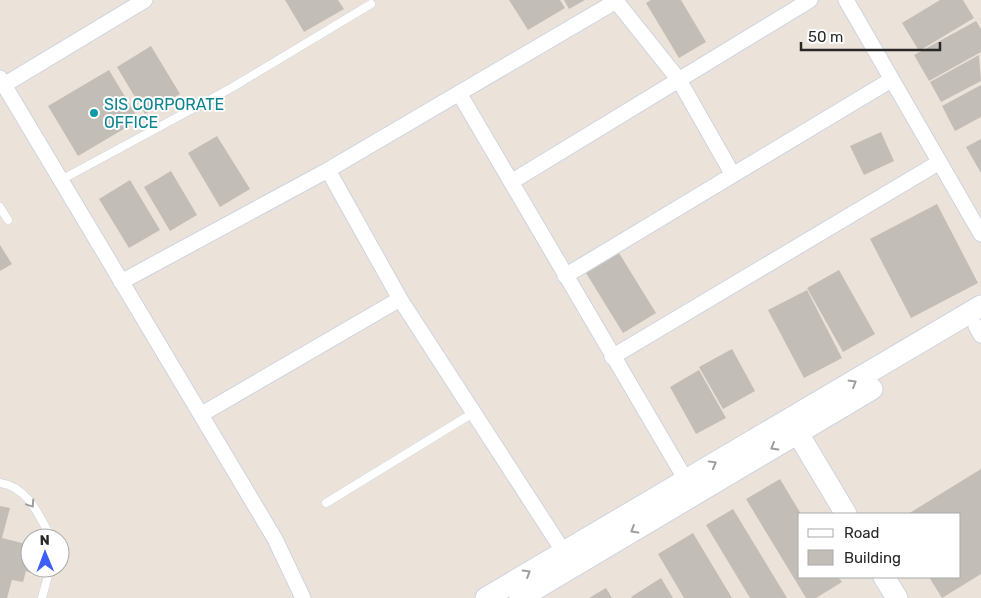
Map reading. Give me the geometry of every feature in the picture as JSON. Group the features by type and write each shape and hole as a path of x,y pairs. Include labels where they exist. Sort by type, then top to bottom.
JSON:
{"street":[{"path":"145,0 2,81 275,539 303,598"},
{"path":"511,182 810,0"},
{"path":"846,0 938,163 981,234"},
{"path":"121,282 328,170 617,1 679,80 733,175"},
{"path":"565,276 891,80"},
{"path":"459,93 686,480"},
{"path":"612,356 938,163"},
{"path":"328,170 400,299 568,559"},
{"path":"202,414 400,299"},
{"path":"486,598 568,559 794,427 980,323"},
{"path":"520,598 568,559 686,480 794,427"},
{"path":"794,427 845,513"}],"lane":[{"path":"61,180 233,88 371,4"},
{"path":"0,207 8,220"},
{"path":"326,503 473,413"},
{"path":"0,483 12,485 29,499 45,528"},
{"path":"42,598 47,578"}],"building":[{"path":"285,0 338,0 344,9 304,32"},
{"path":"509,0 560,0 565,8 528,30"},
{"path":"564,0 585,0 569,9"},
{"path":"651,0 681,0 706,42 679,58 646,3"},
{"path":"940,0 963,0 974,18 919,51 902,23"},
{"path":"976,21 981,29 981,52 929,81 914,55"},
{"path":"151,46 180,94 145,114 117,67"},
{"path":"979,55 981,81 941,102 930,82"},
{"name":"SIS CORPORATE OFFICE","path":"109,70 139,120 78,156 48,106"},
{"path":"981,85 981,117 955,131 942,106"},
{"path":"881,132 894,161 864,175 850,146"},
{"path":"217,136 250,189 220,207 188,153"},
{"path":"981,139 981,173 966,147"},
{"path":"171,171 197,215 170,231 144,187"},
{"path":"130,180 160,230 129,248 99,199"},
{"path":"937,204 978,283 911,318 870,239"},
{"path":"0,245 12,264 0,271"},
{"path":"619,253 656,313 623,333 586,273"},
{"path":"839,270 875,334 843,352 807,288"},
{"path":"807,290 842,358 804,378 768,310"},
{"path":"732,349 755,391 723,409 699,367"},
{"path":"699,370 726,418 696,434 670,387"},
{"path":"981,469 981,574 942,598 930,578 961,578 961,513 910,513"},
{"path":"780,479 800,513 798,513 798,578 839,578 842,582 816,598 806,598 746,499"},
{"path":"0,506 10,508 2,538 20,542 20,578 24,578 23,582 12,580 7,598 0,598"},
{"path":"733,509 787,598 750,598 706,525"},
{"path":"693,533 732,598 684,598 658,554"},
{"path":"661,578 673,598 631,597"},
{"path":"606,588 612,598 589,598"}],"place":[{"name":"SIS CORPORATE OFFICE","path":"94,113"}]}
